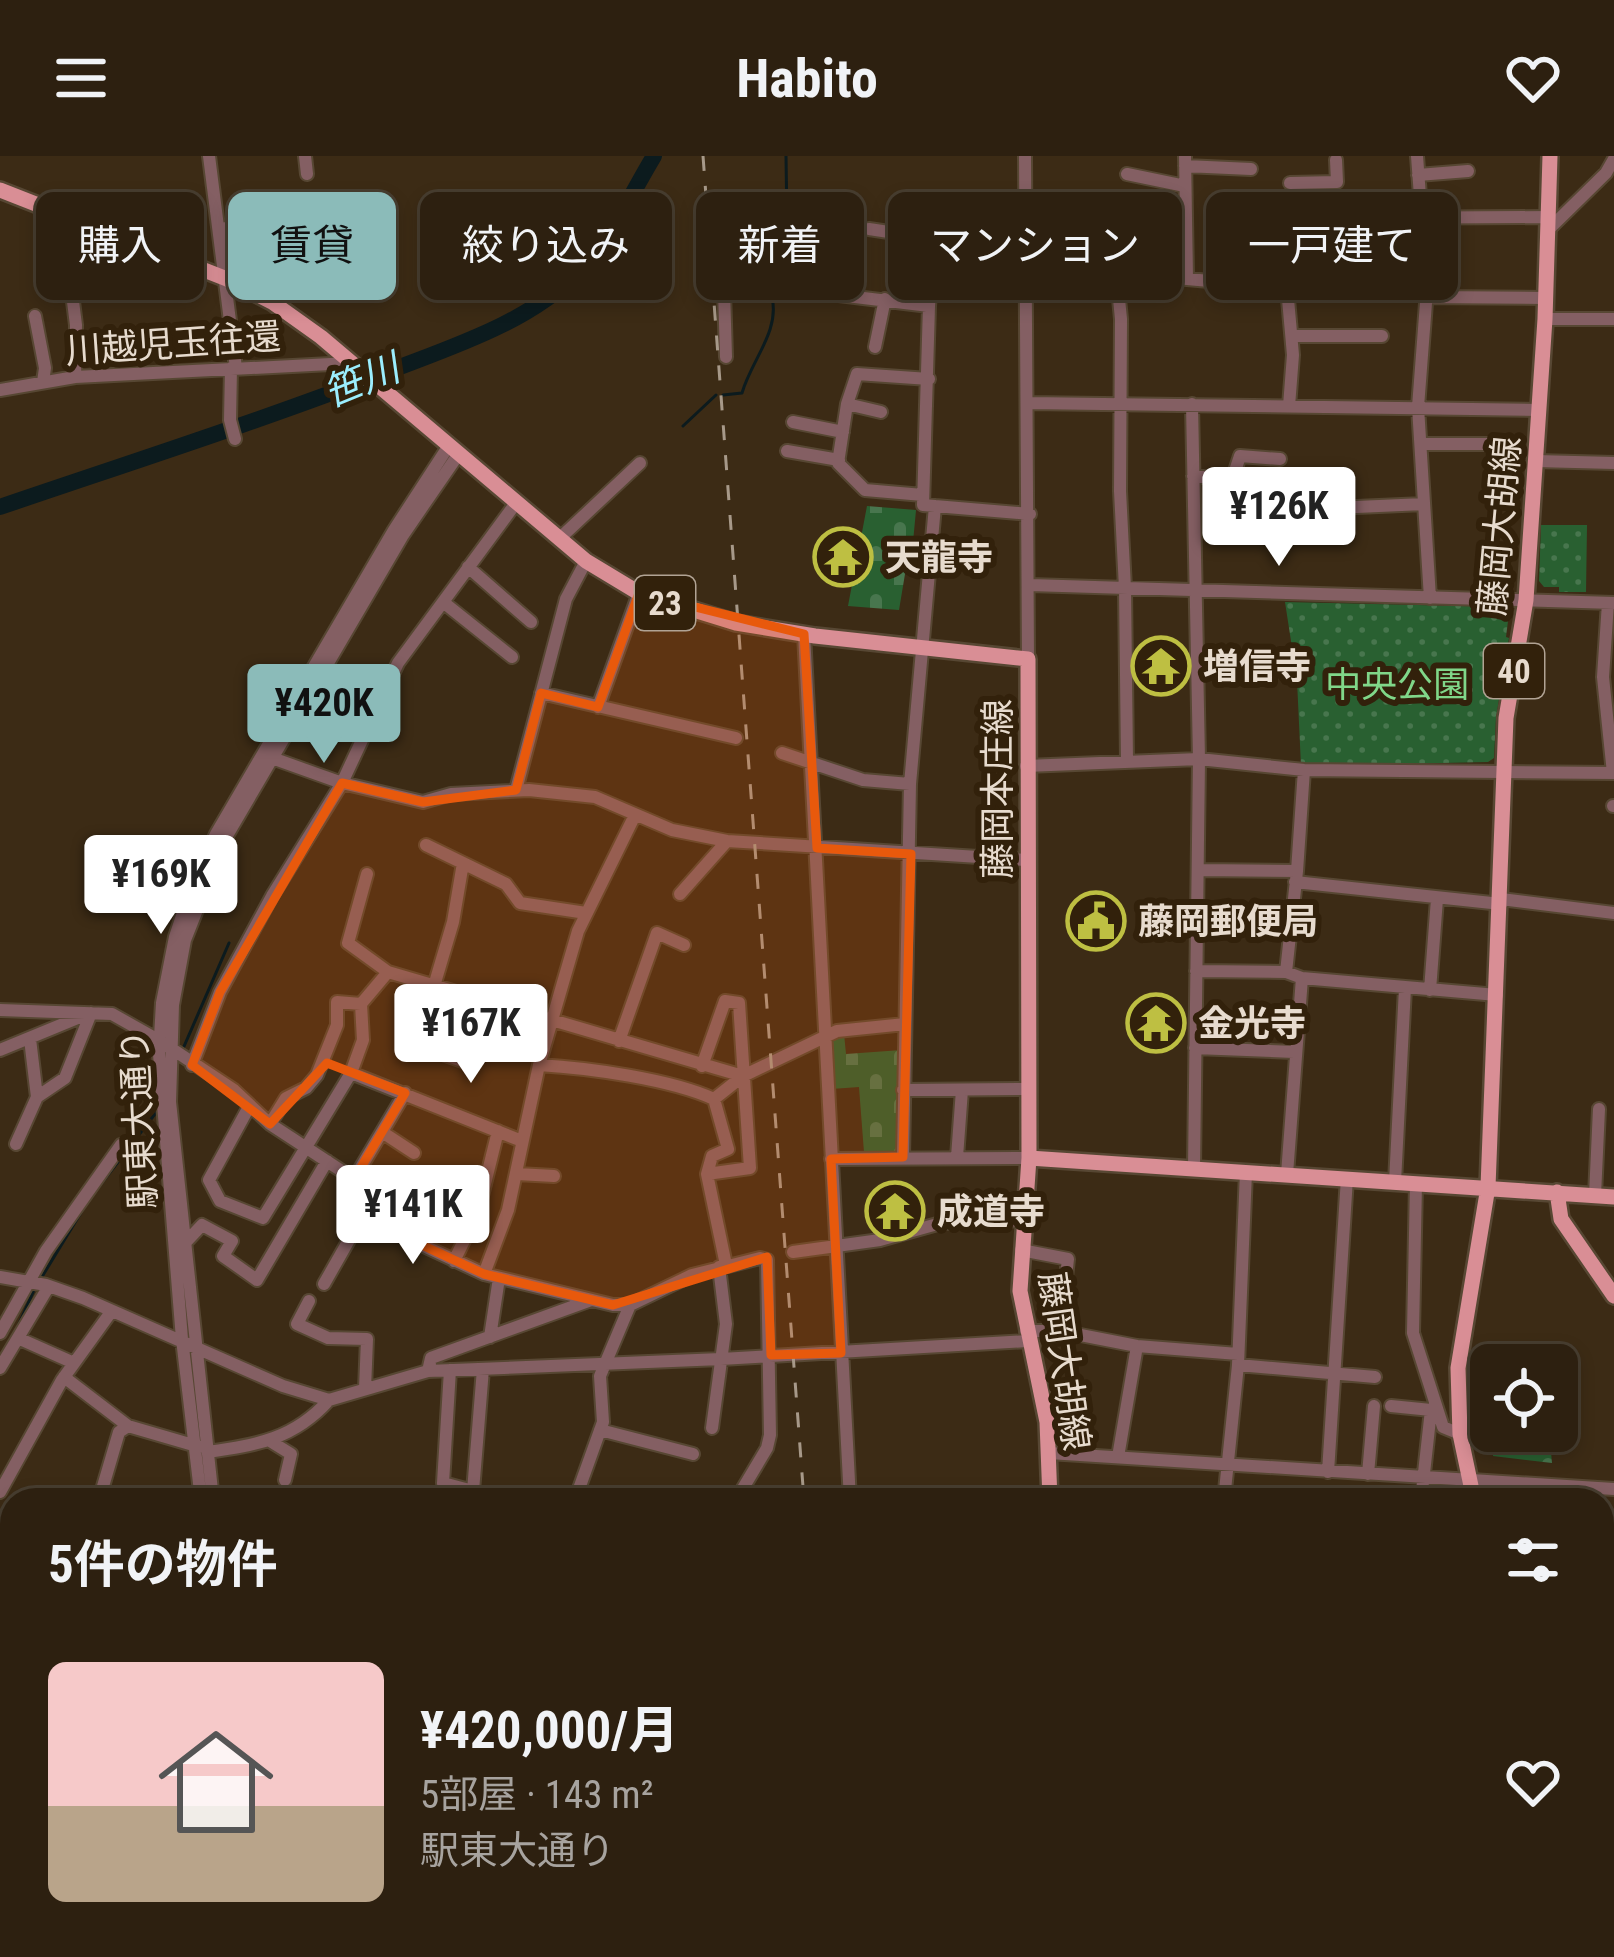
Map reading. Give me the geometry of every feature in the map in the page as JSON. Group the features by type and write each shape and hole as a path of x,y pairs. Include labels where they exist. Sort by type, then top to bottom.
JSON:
{"main road":[{"name":"藤岡大胡線","path":"1488,1187 1507,718 1526,600 1545,319 1550,156"},
{"name":"藤岡本庄線","path":"0,190 36,204"},
{"name":"藤岡本庄線","path":"204,271 288,312 586,561 639,593 705,616 804,634 1028,659 1029,1158"},
{"name":"藤岡大胡線","path":"1029,1158 1020,1291 1045,1406 1048,1488"},
{"path":"1029,1158 1614,1197"},
{"path":"1470,1488 1460,1434 1458,1368 1488,1187"},
{"path":"1557,1192 1562,1220 1614,1296"}],"street":[{"path":"209,156 227,280 234,368 230,420 235,439"},
{"path":"305,156 307,175"},
{"path":"1025,156 1025,192"},
{"path":"1417,156 1419,192"},
{"path":"1290,183 1337,182 1336,160"},
{"path":"1458,219 1549,224 1614,160"},
{"path":"1187,278 1185,161 1251,169"},
{"path":"1418,175 1468,171"},
{"path":"1127,174 1185,185"},
{"path":"220,228 228,228"},
{"path":"869,230 935,239 923,505 1030,514"},
{"path":"1182,231 1186,231"},
{"path":"1182,278 1287,288 1292,336 1289,406"},
{"path":"864,297 929,306"},
{"path":"1458,297 1546,298"},
{"path":"875,347 885,299"},
{"path":"73,300 75,377"},
{"path":"724,300 726,357"},
{"path":"1026,300 1028,659"},
{"path":"1118,300 1127,762"},
{"path":"1427,300 1418,407 1430,598"},
{"path":"35,316 45,368 43,382"},
{"path":"1545,319 1614,319"},
{"path":"1292,336 1382,336"},
{"name":"川越児玉往還","path":"0,390 75,377 234,368 361,372"},
{"path":"839,460 847,404 853,382 862,371 929,379"},
{"path":"1028,403 1540,410"},
{"path":"847,404 881,412"},
{"path":"1192,404 1199,760 1194,1168"},
{"path":"793,422 843,432"},
{"path":"1421,444 1486,444"},
{"name":"駅東大通り","path":"211,1488 182,1339 161,1101 165,1044 185,940 225,838 453,451"},
{"name":"駅東大通り","path":"201,1488 198,1346 162,1003 175,937 216,834 383,549 453,451"},
{"path":"787,451 839,460 865,490 923,495"},
{"path":"1192,476 1232,480 1240,456 1280,459"},
{"path":"1536,461 1614,463"},
{"path":"559,538 640,463"},
{"path":"192,1065 220,992 342,783 398,663 517,503"},
{"path":"1334,508 1424,504"},
{"path":"903,1156 910,784 935,506"},
{"path":"516,790 566,598 586,561"},
{"path":"468,567 531,622"},
{"path":"1026,766 1199,760 1304,770 1614,773 1603,677 1611,603 1030,585"},
{"path":"598,707 639,593"},
{"path":"443,602 512,658"},
{"path":"804,634 849,1488"},
{"path":"541,693 736,738"},
{"path":"782,754 863,780 910,784"},
{"path":"272,758 342,783 423,802 451,794 516,790 595,797 671,830 727,841 1026,860"},
{"path":"1286,972 1304,770"},
{"path":"484,1274 517,1174 550,1022 586,913 635,815"},
{"path":"680,894 727,841"},
{"path":"426,845 506,884 520,903 586,913"},
{"path":"434,986 463,863"},
{"path":"1198,869 1296,876 1437,898 1614,913"},
{"path":"367,874 348,943 388,972 743,1076"},
{"path":"1430,990 1437,898"},
{"path":"619,1042 657,933 684,945"},
{"path":"1196,971 1286,972 1302,978 1497,995"},
{"path":"250,1105 209,1180 220,1201 263,1218 351,1072 363,1040 361,1004 388,972"},
{"path":"1287,1174 1302,978"},
{"path":"1395,1181 1405,988"},
{"path":"702,1066 724,1001 739,1003 750,1168 707,1174"},
{"path":"270,1124 286,1098 306,1088 317,1075 337,1025 337,1002 361,1004"},
{"path":"436,1045 434,1051 468,1063 478,1054 496,1005"},
{"path":"0,1010 112,1014 234,1090 270,1124 354,1179 396,1213 424,1246 484,1274 630,1305 670,1284 723,1266 767,1260 772,1410 767,1448 743,1488"},
{"path":"0,1050 91,1012"},
{"path":"37,1097 65,1078 91,1012"},
{"path":"715,1099 743,1076 837,1031 905,1024"},
{"path":"16,1144 37,1097 30,1039"},
{"path":"1195,1048 1294,1052"},
{"path":"539,1065 578,1067 687,1087 715,1099"},
{"path":"351,1072 522,1141"},
{"path":"903,1090 1029,1089"},
{"path":"957,1157 962,1090"},
{"path":"354,1179 405,1093"},
{"path":"712,1428 726,1324 723,1266 707,1174 712,1156 728,1149 715,1099"},
{"path":"1595,1195 1599,1109"},
{"path":"454,1261 478,1212 498,1131"},
{"path":"382,1132 414,1153"},
{"path":"0,1368 20,1339 42,1284 46,1250 121,1145"},
{"path":"831,1159 1029,1158"},
{"path":"186,1242 202,1225 232,1240 223,1256 257,1280 327,1161"},
{"path":"1225,1488 1238,1359 1246,1172"},
{"path":"517,1174 554,1176"},
{"path":"1328,1472 1347,1178"},
{"path":"1417,1183 1411,1316 1434,1409 1443,1427 1460,1434"},
{"path":"324,1284 374,1196"},
{"path":"793,1252 880,1240 940,1223 1024,1220"},
{"path":"1021,1250 1069,1259 1060,1331"},
{"path":"0,1277 42,1284 182,1339 283,1386 328,1400"},
{"path":"490,1337 499,1278"},
{"path":"0,1333 42,1284"},
{"path":"428,1371 431,1358 591,1300"},
{"path":"309,1301 297,1324 328,1338 367,1339 365,1389"},
{"path":"579,1488 604,1413 600,1376 630,1305"},
{"path":"2,1488 64,1378 111,1312"},
{"path":"64,1378 128,1426 203,1448 270,1441 312,1419 328,1400 428,1371 841,1353 1060,1331 1137,1346 1375,1377"},
{"path":"20,1339 74,1364"},
{"path":"1118,1457 1137,1346"},
{"path":"473,1488 483,1369"},
{"path":"450,1370 443,1483 462,1488"},
{"path":"1368,1474 1374,1406"},
{"path":"1391,1406 1434,1409"},
{"path":"1422,1488 1434,1409"},
{"path":"103,1488 119,1432 128,1426"},
{"path":"600,1430 693,1454"},
{"path":"270,1441 291,1454 285,1480"},
{"path":"1049,1453 1423,1478 1611,1485"}],"highlighted area":[{"path":"639,593 804,634 817,848 911,854 903,1157 831,1159 841,1353 771,1355 767,1257 613,1305 484,1274 424,1246 354,1179 405,1093 327,1063 270,1124 192,1065 220,992 342,783 423,802 516,790 541,693 598,707"}],"green space":[{"path":"867,506 916,510 910,574 905,574 899,610 848,606"},
{"path":"1541,525 1587,525 1586,592 1559,592 1559,587 1544,587 1539,581"},
{"name":"中央公園","path":"1285,602 1505,607 1509,638 1494,758 1488,762 1301,766 1297,680"},
{"path":"844,1034 846,1054 902,1050 901,1151 864,1152 859,1087 831,1089 827,1040"},
{"path":"1466,1389 1470,1389 1470,1438"},
{"path":"1493,1452 1551,1452 1552,1463 1493,1456"}],"waterway":[{"name":"笹川","path":"0,507 339,390 514,319 580,271 611,231 654,156"},
{"path":"786,156 787,192"},
{"path":"723,395 742,393 772,322 772,300"},
{"path":"683,426 716,395"},
{"path":"182,1051 229,943"},
{"path":"94,1193 158,1110"},
{"path":"40,1280 85,1206"},
{"path":"17,1328 35,1288"}],"railway":[{"path":"703,156 803,1488"}],"place":[{"name":"天龍寺","path":"843,557"},
{"name":"増信寺","path":"1161,666"},
{"name":"藤岡郵便局","path":"1096,921"},
{"name":"金光寺","path":"1156,1023"},
{"name":"成道寺","path":"895,1211"}]}
